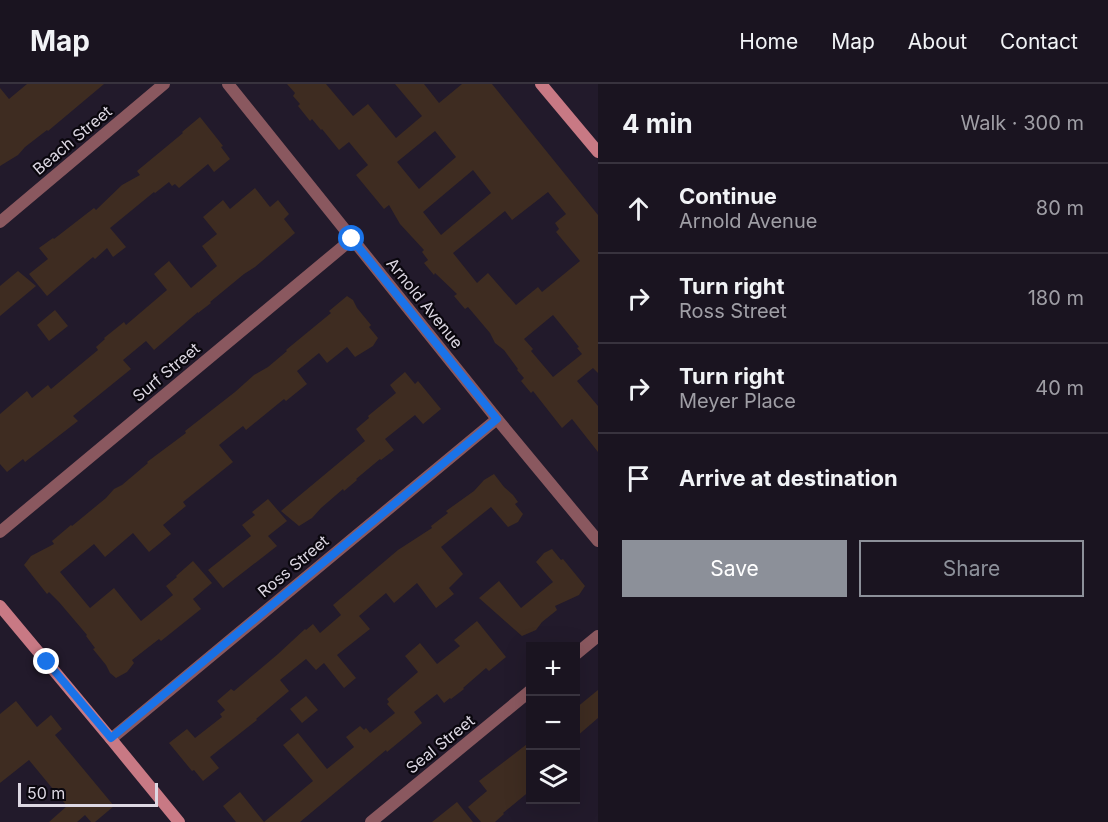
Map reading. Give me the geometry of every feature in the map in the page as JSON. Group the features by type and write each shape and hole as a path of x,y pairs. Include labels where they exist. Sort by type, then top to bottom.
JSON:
{"street":[{"name":"Beach Street","path":"0,222 164,84"},
{"name":"Arnold Avenue","path":"228,84 598,541"},
{"path":"541,84 598,152"},
{"name":"Surf Street","path":"0,531 352,239"},
{"name":"Ross Street","path":"111,738 497,419"},
{"path":"0,606 179,822"},
{"path":"580,651 598,636"},
{"name":"Seal Street","path":"371,822 526,695"}],"building":[{"path":"27,84 104,84 18,155 0,166 0,88 9,99"},
{"path":"287,84 326,84 353,116 368,104 396,138 422,116 395,84 424,84 439,103 462,84 492,84 598,215 598,373 593,368 577,381 598,406 598,452 572,419 562,428 533,391 531,393 521,381 524,378 504,350 495,343 490,333 468,307 465,309 454,296 457,294 435,273 434,275 424,263 428,260 422,252 424,250 400,224 389,205 384,209 356,175 368,165 349,142 339,150 322,129 312,119 310,121 298,106 300,104 293,96 295,93","holes":["435,131 456,157 419,189 397,162","473,170 491,193 441,235 423,212","548,192 566,214 555,223 559,229 556,232 580,261 542,292 538,287 516,305 488,273 477,283 453,253 505,211 512,220","553,315 582,354 553,377 524,339"]},
{"path":"200,117 223,146 221,147 230,159 214,172 208,164 179,188 175,184 172,186 169,182 154,192 110,228 126,247 113,257 107,248 47,296 29,274 48,259 39,248 94,208 96,210 122,185 140,175 137,171"},
{"path":"255,188 270,207 278,200 289,214 284,219 295,233 154,350 146,341 123,360 131,369 73,416 78,421 25,462 23,459 7,472 0,464 0,414 27,391 32,398 48,385 51,389 98,350 96,347 104,338 124,322 126,325 167,290 154,274 169,261 191,288 217,266 202,246 217,234 203,217 223,200 230,209"},
{"path":"18,271 36,286 0,316 0,286"},
{"path":"347,296 353,300 378,338 373,346 355,357 347,347 327,363 319,353 297,371 307,384 286,401 284,399 246,430 243,426 219,445 233,462 183,502 186,506 163,525 171,534 149,552 133,533 105,557 94,544 60,572 90,608 114,588 141,621 173,595 166,586 193,561 212,583 193,599 201,609 161,641 159,639 132,660 134,663 127,672 116,678 93,649 95,648 87,635 59,602 49,592 47,594 24,565 31,556 54,544 52,541 254,375 268,367 331,313 329,311"},
{"path":"55,310 68,326 49,341 37,325"},
{"path":"405,372 415,384 418,381 441,409 423,424 415,415 385,439 394,450 380,459 344,491 343,489 312,518 299,526 281,511 365,441 356,429 396,393 390,385"},
{"path":"494,474 513,495 518,502 515,504 523,514 518,522 508,527 491,507 441,547 463,574 449,588 454,594 436,608 417,583 394,603 386,593 359,616 370,629 337,655 356,678 344,688 324,663 316,670 306,659 280,680 289,691 210,757 219,768 203,781 194,770 192,771 169,743 187,729 195,738 222,717 220,714 225,710 217,701 231,689 234,691 305,629 313,624 320,633 341,615 333,605 398,550 432,528 431,526 448,513 446,511"},
{"path":"268,499 287,521 268,536 277,546 223,588 208,570 251,536 242,525 255,515 252,512"},
{"path":"552,549 585,586 579,595 555,606 557,610 536,630 522,636 479,598 499,581 521,608 553,582 536,562 544,553"},
{"path":"477,621 506,657 489,671 486,668 451,699 444,703 437,694 414,712 422,723 300,822 264,822 313,781 283,745 298,733 327,769 354,747 346,737 360,726 364,730 366,728 370,733 395,713 387,704 389,702 387,699 418,672 405,656 420,643 437,664 460,646 454,640"},
{"path":"598,690 598,718 580,734 580,705"},
{"path":"306,696 318,710 302,723 290,709"},
{"path":"16,701 37,727 51,715 62,729 55,735 114,806 95,822 91,822 85,815 77,822 49,822 67,806 29,760 0,783 0,714"},
{"path":"526,745 526,794 495,822 481,822 468,807 487,791 479,781"},
{"path":"240,792 264,822 236,822 223,806"},
{"path":"457,802 473,822 432,822"}],"route":[{"path":"47,662 111,738 497,419 352,239"}]}
